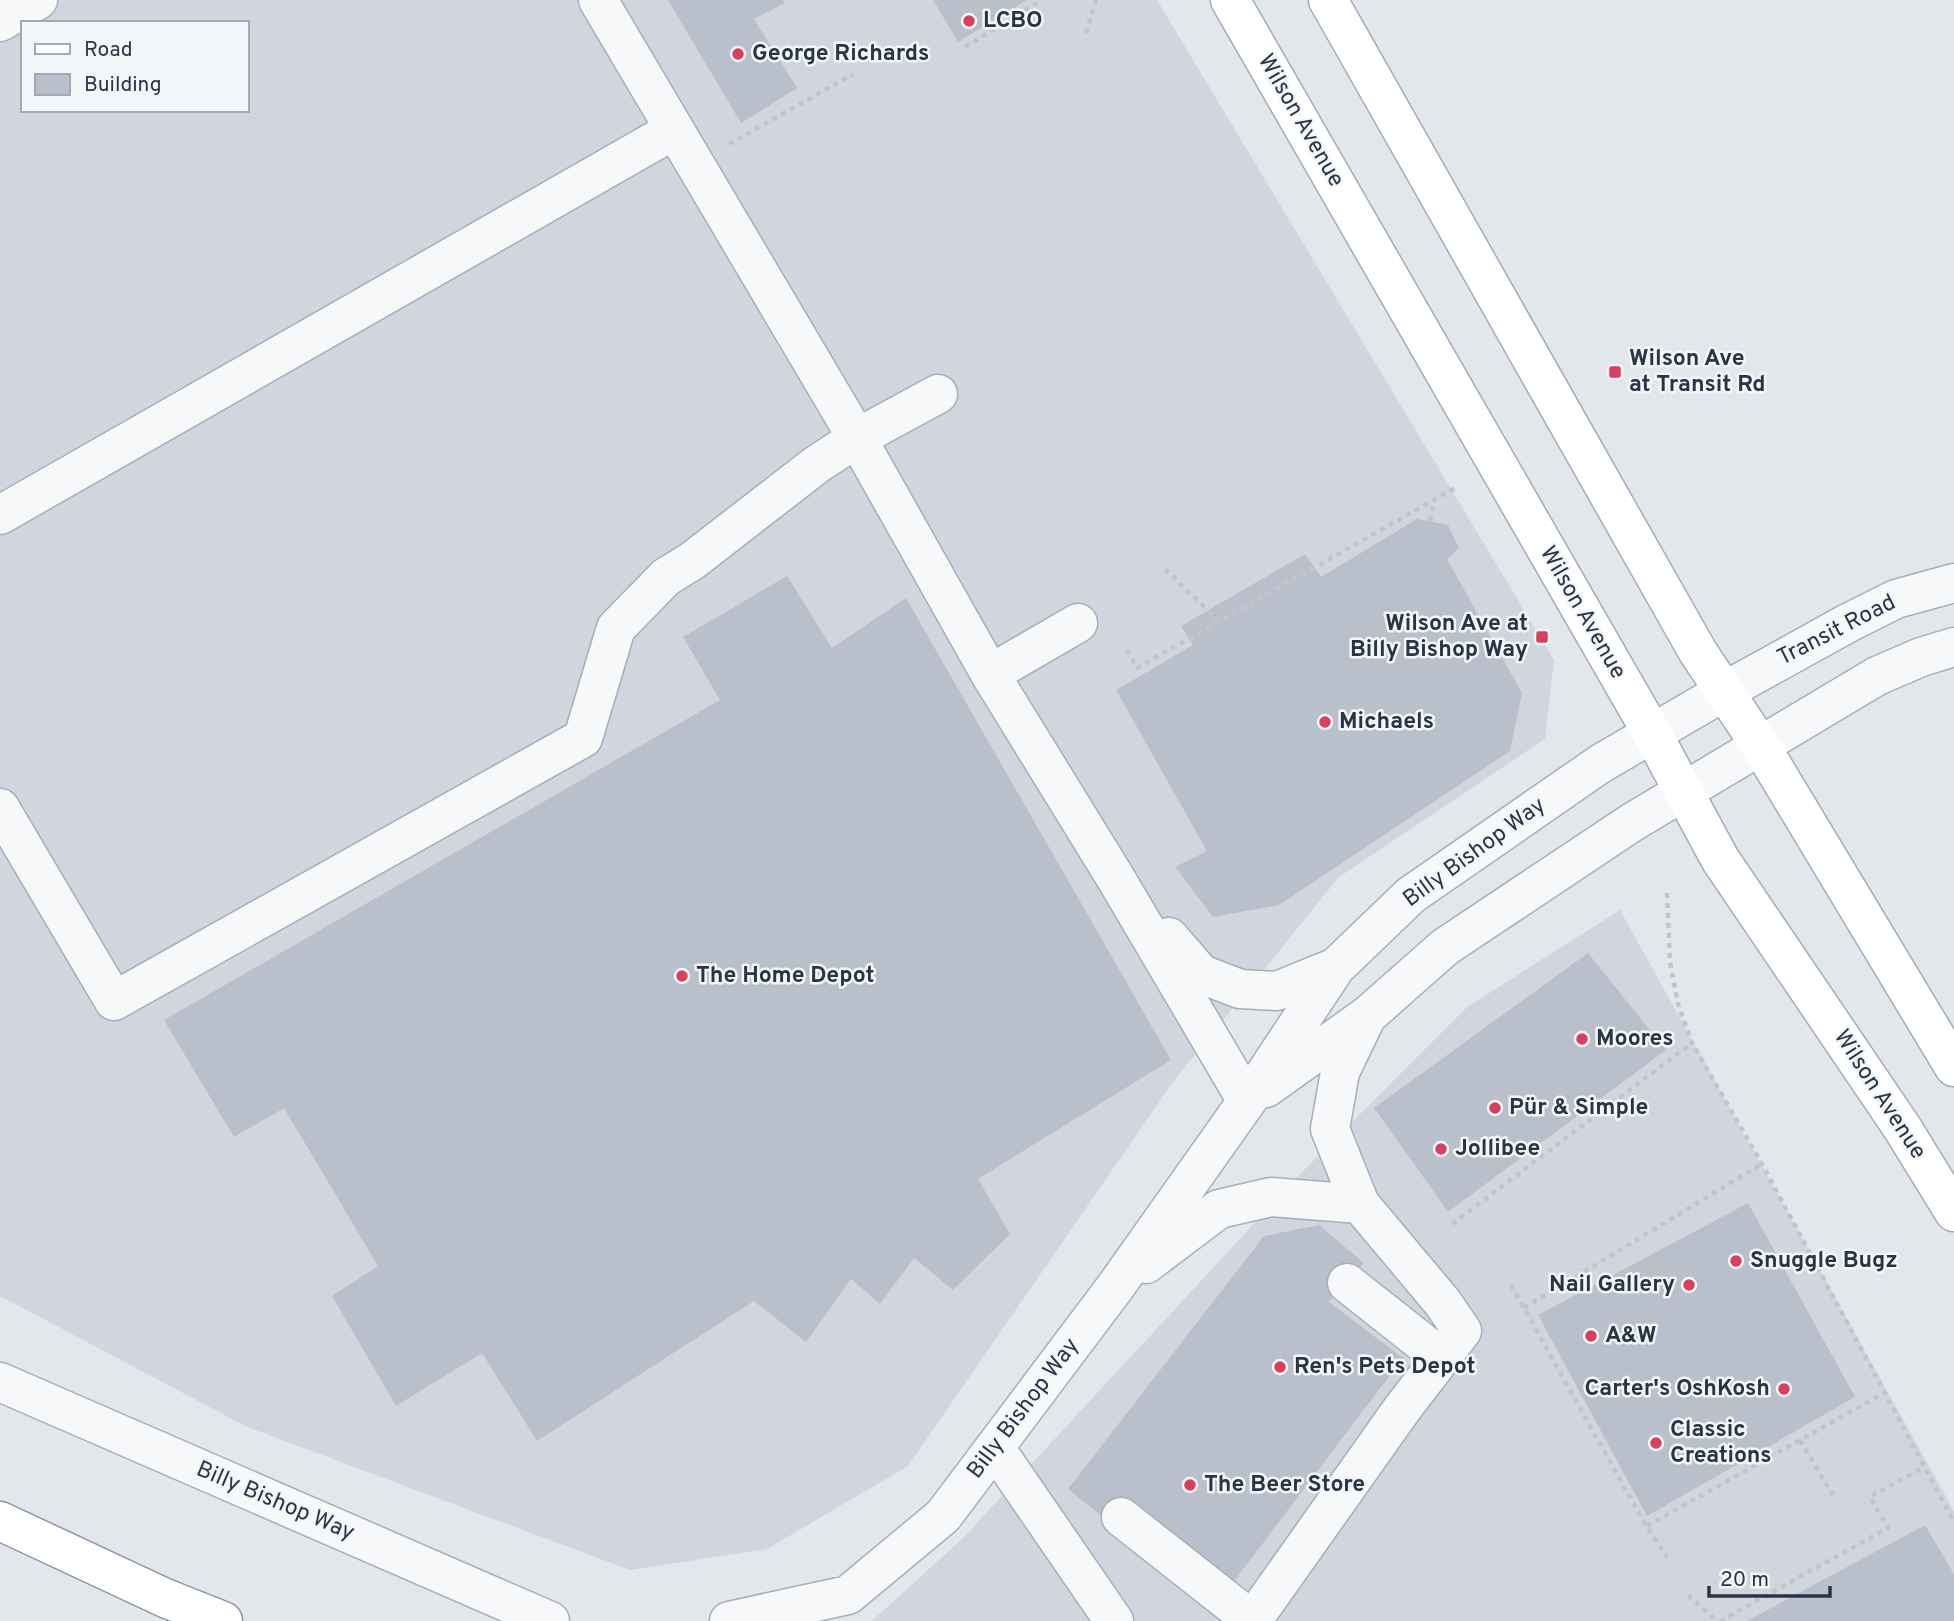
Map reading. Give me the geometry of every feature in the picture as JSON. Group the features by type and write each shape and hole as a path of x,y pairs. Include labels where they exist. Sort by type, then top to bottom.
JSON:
{"main road":[{"name":"Wilson Avenue","path":"1230,0 1652,733 1720,859 1903,1129 1954,1212"},
{"path":"1328,0 1691,640 1760,745 1954,1068"},
{"path":"0,1521 165,1598 223,1621"}],"street":[{"path":"0,22 38,0"},
{"path":"598,0 857,438 990,674 1115,877 1247,1101"},
{"path":"0,515 674,130"},
{"path":"0,808 114,1002 583,738 616,628 666,577 692,561 816,465 857,438 938,394"},
{"name":"Transit Road","path":"1725,691 1896,599 1954,583"},
{"path":"990,674 1079,623"},
{"path":"1760,745 1877,676 1921,657 1954,647"},
{"name":"Billy Bishop Way","path":"729,1621 848,1595 943,1516 1116,1286 1247,1101 1336,967 1411,895 1600,764 1725,691"},
{"name":"Billy Bishop Way","path":"1247,1101 1368,1015 1445,947 1631,823 1760,745"},
{"path":"1115,877 1201,974 1240,989 1277,991 1336,967"},
{"path":"1121,1517 1252,1621 1402,1409 1462,1331 1443,1303 1360,1205 1330,1129 1340,1072 1368,1015"},
{"path":"1116,1286 1219,1209 1271,1197 1360,1205"},
{"path":"1347,1283 1442,1358"},
{"name":"Billy Bishop Way","path":"0,1382 550,1621"},
{"path":"995,1448 1114,1621"}],"path":[{"path":"965,47 1042,0"},
{"path":"1086,33 1096,0"},
{"path":"887,58 914,53"},
{"path":"722,148 853,74"},
{"path":"1127,650 1137,668 1455,488"},
{"path":"1430,521 1434,502"},
{"path":"1165,569 1219,621"},
{"path":"1667,893 1670,962 1678,1004 1692,1043 1762,1164 1954,1522"},
{"path":"1452,1224 1692,1043"},
{"path":"1524,1308 1762,1164"},
{"path":"1511,1285 1646,1526 1667,1557"},
{"path":"1646,1526 1884,1393"},
{"path":"1800,1440 1833,1494"},
{"path":"1688,1595 1718,1621 1888,1528 1870,1497 1924,1467"}],"shaded area":[{"path":"0,0 1157,0 1554,660 1545,739 1339,877 1173,1082 908,1466 767,1549 630,1570 247,1427 0,1296"},
{"path":"1620,910 1954,1511 1954,1621 872,1621 964,1537 1297,1177 1467,1007"}],"building":[{"name":"George Richards","path":"668,0 783,0 785,3 754,19 797,88 741,123"},
{"name":"LCBO","path":"933,0 1027,0 958,42"},
{"name":"Michaels","path":"1417,519 1448,525 1459,548 1447,559 1522,693 1510,751 1279,905 1213,917 1175,867 1207,851 1116,690 1193,645 1181,626 1305,554 1321,577"},
{"name":"The Home Depot","path":"787,576 832,648 906,598 1171,1060 978,1179 1010,1234 953,1290 914,1258 880,1304 851,1279 806,1342 754,1301 537,1441 482,1353 396,1406 332,1296 378,1266 284,1108 234,1137 164,1020 720,700 683,637"},
{"path":"1588,953 1666,1050 1448,1212 1374,1108"},
{"path":"1748,1203 1855,1397 1647,1516 1538,1315"},
{"path":"1319,1225 1364,1263 1329,1302 1403,1358 1232,1584 1114,1526 1068,1489 1264,1236"},
{"path":"1925,1525 1954,1574 1954,1621 1747,1621"}],"place":[{"name":"LCBO","path":"969,21"},
{"name":"George Richards","path":"738,54"},
{"name":"Wilson Ave at Transit Rd","path":"1615,372"},
{"name":"Wilson Ave at Billy Bishop Way","path":"1542,637"},
{"name":"Michaels","path":"1325,722"},
{"name":"The Home Depot","path":"682,976"},
{"name":"Moores","path":"1582,1039"},
{"name":"Pür & Simple","path":"1495,1108"},
{"name":"Jollibee","path":"1441,1149"},
{"name":"Snuggle Bugz","path":"1736,1261"},
{"name":"Nail Gallery","path":"1689,1285"},
{"name":"A&W","path":"1591,1336"},
{"name":"Ren's Pets Depot","path":"1280,1367"},
{"name":"Carter's OshKosh","path":"1784,1389"},
{"name":"Classic Creations","path":"1656,1443"},
{"name":"The Beer Store","path":"1190,1485"}]}
